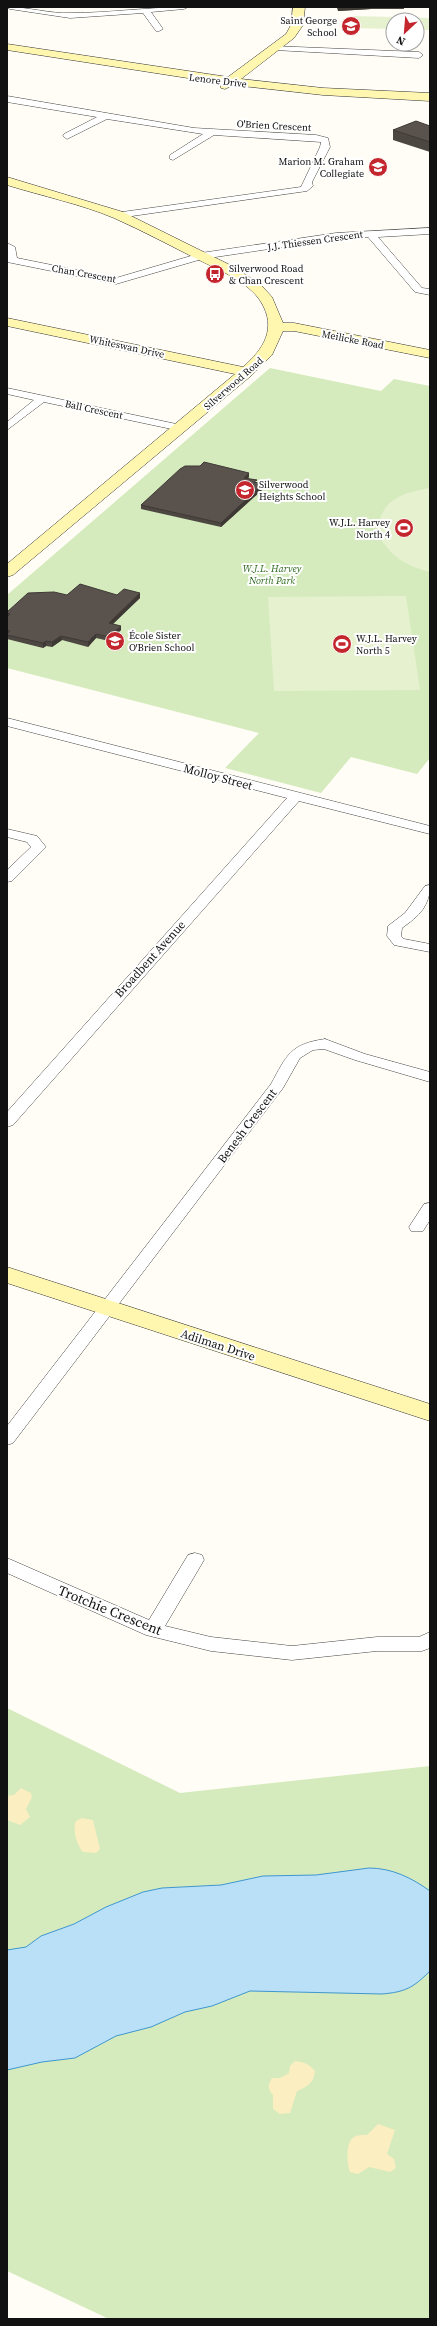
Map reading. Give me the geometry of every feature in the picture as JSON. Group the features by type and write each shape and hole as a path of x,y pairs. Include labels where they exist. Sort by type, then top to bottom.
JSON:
{"street":[{"path":"10,7 70,16 184,7"},
{"path":"226,85 275,48 294,31 300,15 299,7"},
{"path":"146,10 159,29"},
{"name":"Lenore Drive","path":"7,47 226,85 430,97"},
{"path":"275,48 419,55"},
{"name":"Lenore Drive","path":"7,54 321,98 430,103"},
{"name":"O'Brien Crescent","path":"7,100 212,132 316,138 325,140 325,146 307,182 308,186 304,189 118,215"},
{"path":"67,136 105,116"},
{"path":"173,157 212,132"},
{"path":"7,181 118,215 229,270 256,288 270,306 276,320 276,327"},
{"name":"J.J. Thiessen Crescent","path":"201,256 370,233 430,231"},
{"path":"370,233 419,290 430,292"},
{"name":"Chan Crescent","path":"7,246 10,247 9,259 116,281 201,256"},
{"name":"Whiteswan Drive","path":"7,322 247,372"},
{"name":"Meilicke Road","path":"276,327 294,327 430,354"},
{"name":"Silverwood Road","path":"7,572 247,372 267,352 275,335 276,327"},
{"name":"Ball Crescent","path":"7,391 181,428"},
{"path":"7,427 43,398"},
{"name":"Molloy Street","path":"7,722 295,797 430,830"},
{"name":"Broadbent Avenue","path":"7,1122 295,797"},
{"path":"7,833 32,839 39,846 7,878"},
{"path":"430,889 410,916 395,926 394,936 399,942 430,948"},
{"name":"Benesh Crescent","path":"108,1309 278,1085 294,1055 309,1046 325,1044 360,1057 430,1077"},
{"path":"417,1227 430,1208"},
{"name":"Adilman Drive","path":"7,1275 430,1413"},
{"path":"7,1439 108,1309"},
{"path":"153,1630 195,1560"},
{"name":"Trotchie Crescent","path":"7,1565 77,1598 153,1630 212,1644 292,1653 377,1644 422,1644 430,1639"}],"green space":[{"path":"354,16 385,17 385,29 352,28"},
{"path":"425,18 430,18 430,30 425,30"},
{"name":"W.J.L. Harvey North Park","path":"270,368 381,391 394,379 430,386 430,758 417,774 351,757 321,793 225,768 259,733 7,668 7,595"},
{"name":"W.J.L. Harvey North 4","path":"430,488 430,572 421,570 406,563 392,553 381,540 377,532 379,521 383,512 394,500 410,492"},
{"name":"W.J.L. Harvey North 5","path":"406,596 420,690 274,691 268,597"},
{"path":"7,1708 180,1793 430,1766 430,2319 109,2319 7,2271"}],"sand":[{"path":"21,1788 31,1793 32,1797 26,1809 30,1817 20,1825 7,1820 7,1796 14,1795"},
{"path":"82,1818 93,1820 100,1849 96,1853 83,1852 77,1841 75,1825 76,1821"},
{"path":"295,2061 308,2065 315,2071 313,2079 312,2082 304,2088 297,2091 290,2113 280,2114 273,2109 273,2095 269,2089 269,2083 272,2078 280,2078 289,2073 290,2066"},
{"path":"378,2124 395,2130 387,2154 394,2159 396,2168 390,2172 369,2167 358,2174 350,2172 348,2164 349,2143 354,2137 367,2135"}],"water":[{"path":"377,1868 394,1872 416,1882 430,1891 430,1971 408,1988 397,1992 382,1994 250,1991 212,2006 185,2012 151,2027 116,2036 75,2058 42,2062 7,2070 7,1950 26,1947 41,1936 74,1924 106,1907 143,1892 162,1888 221,1885 263,1876 316,1875"}],"building":[{"path":"416,121 430,126 430,142 393,130"},
{"name":"Silverwood Heights School","path":"204,462 249,473 244,478 257,480 254,482 263,484 221,523 141,505 180,469 185,466 200,466"},
{"name":"École Sister O'Brien School","path":"80,584 117,595 124,589 140,593 109,623 121,626 109,637 96,634 88,642 61,636 52,642 46,641 43,643 7,635 10,631 7,630 7,617 10,614 7,612 28,593 54,592 67,595"}],"place":[{"name":"Saint George School","path":"351,26"},
{"name":"Marion M. Graham Collegiate","path":"378,167"},
{"name":"Silverwood Road & Chan Crescent","path":"215,274"},
{"name":"Silverwood Heights School","path":"245,490"},
{"name":"W.J.L. Harvey North 4","path":"404,528"},
{"name":"École Sister O'Brien School","path":"115,641"},
{"name":"W.J.L. Harvey North 5","path":"342,644"}]}
